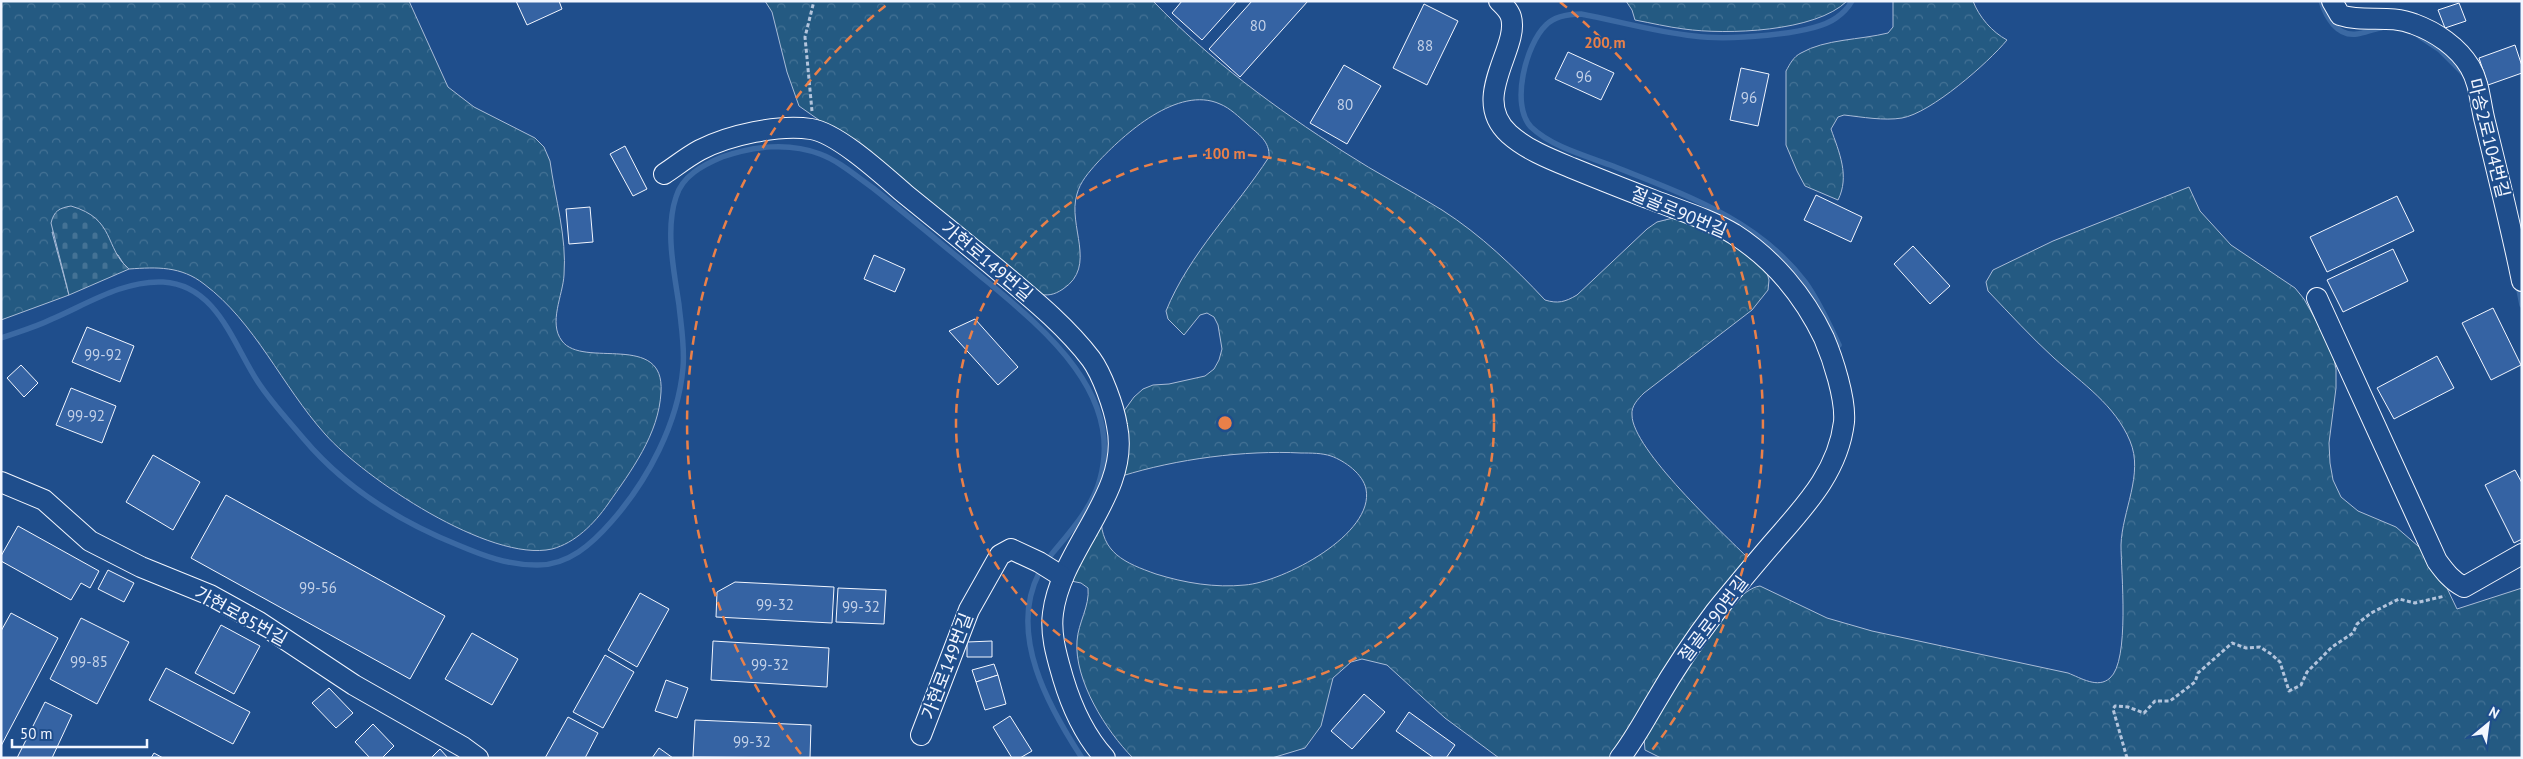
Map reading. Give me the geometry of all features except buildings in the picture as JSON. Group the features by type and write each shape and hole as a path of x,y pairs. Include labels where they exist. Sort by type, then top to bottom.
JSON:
{"lane":[{"name":"절골로90번길","path":"1498,1 1508,9 1512,20 1494,92 1498,116 1507,132 1525,146 1557,162 1694,215 1734,234 1772,263 1798,294 1819,328 1836,365 1844,421 1826,477 1803,511 1715,612 1680,662 1632,742 1620,758"},
{"name":"마송2로104번길","path":"2332,1 2340,15 2352,19 2394,18 2415,24 2444,40 2462,55 2471,68 2478,84 2484,119 2509,214 2522,281"},
{"name":"가현로149번길","path":"664,174 700,150 741,135 784,128 812,129 831,136 862,159 1010,280 1064,329 1092,361 1109,400 1118,428 1117,463 1106,495 1063,577 1052,614 1054,648 1071,703 1092,743 1105,758"},
{"path":"2317,298 2437,561 2454,582 2464,587 2522,554"},
{"name":"가현로85번길","path":"1,482 44,500 90,541 142,567 210,595 259,622 354,685 463,746 478,758"},
{"name":"가현로149번길","path":"920,735 969,610 1000,555 1011,549 1021,552 1063,577"}],"path":[{"path":"812,129 805,37 814,1"},
{"path":"2127,758 2113,709 2115,706 2128,707 2144,713 2155,701 2170,700 2195,682 2198,673 2232,643 2246,648 2260,647 2272,654 2280,662 2289,691 2301,685 2307,672 2332,647 2352,633 2357,624 2371,612 2399,599 2415,603 2439,598 2464,587"}],"green space":[{"path":"1,1 409,1 448,87 474,107 535,138 544,147 550,161 564,246 564,275 556,317 558,334 562,341 572,349 587,352 637,356 650,362 659,373 661,392 655,423 642,451 626,478 597,519 583,532 560,546 552,549 526,550 496,543 463,530 430,513 368,472 343,452 325,434 295,396 238,317 222,299 204,284 187,274 159,268 129,269 118,255 52,232 69,295 1,320"},
{"path":"765,1 1153,1 1220,63 1268,100 1344,152 1442,210 1470,230 1509,263 1545,300 1561,302 1577,295 1647,229 1657,222 1673,218 1701,226 1729,240 1766,269 1769,280 1768,290 1752,310 1644,393 1637,400 1633,409 1632,415 1636,430 1662,469 1749,559 1612,758 1499,758 1445,718 1387,665 1362,659 1351,662 1333,678 1321,726 1305,748 1272,758 1133,758 1112,734 1086,688 1077,656 1077,641 1087,601 1088,588 1081,583 1066,580 1101,517 1105,540 1110,548 1134,566 1178,580 1234,586 1261,582 1281,575 1323,553 1342,538 1356,523 1365,506 1366,489 1357,473 1342,461 1320,454 1279,452 1234,454 1188,460 1122,476 1121,415 1134,397 1143,389 1153,385 1169,384 1205,376 1214,369 1219,360 1222,349 1218,325 1214,317 1207,313 1200,315 1184,335 1168,319 1166,311 1187,270 1269,157 1268,146 1255,131 1220,104 1204,100 1187,101 1153,115 1108,151 1083,181 1078,190 1075,206 1080,257 1079,269 1073,280 1060,291 1045,295 1038,294 846,139 799,106 787,72 772,12"},
{"path":"1626,1 1847,1 1833,11 1793,25 1770,29 1723,32 1684,29 1635,20 1632,10"},
{"path":"1893,1 1973,1 1987,24 2007,40 1987,61 1958,86 1928,107 1914,114 1895,119 1844,115 1838,117 1831,129 1840,155 1843,173 1843,182 1838,200 1805,186 1786,145 1786,71 1796,57 1810,48 1832,42 1888,33 1893,27"},
{"path":"2189,187 2200,211 2231,245 2295,288 2304,299 2332,349 2336,369 2336,388 2329,443 2330,463 2333,480 2341,497 2358,511 2396,527 2433,559 2457,609 2522,588 2522,758 1661,758 1645,750 1644,738 1696,652 1730,607 1746,592 1760,586 1827,618 1872,631 2068,673 2095,683 2100,683 2110,678 2116,669 2122,636 2121,545 2135,466 2130,441 2124,428 2107,406 2029,334 1988,291 1986,282 1993,270 2053,241"},
{"path":"71,206 96,218 108,234 121,261 129,269 69,295 51,223 58,211"}],"waterway":[{"path":"1839,345 1810,289 1786,260 1765,241 1742,225 1692,198 1570,150 1539,134 1531,127 1525,117 1521,90 1523,75 1532,46 1546,25 1553,19 1562,16 1581,14 1694,36 1746,37 1788,33 1824,24 1840,15 1852,1"},
{"path":"2321,1 2333,25 2344,32 2357,34 2381,28"},
{"path":"2419,36 2440,50 2463,73"},
{"path":"1,338 40,324 120,289 148,282 163,282 182,286 197,294 210,305 231,334 258,382 274,404 319,456 355,488 414,525 436,536 487,556 506,562 526,565 559,562 569,558 596,538 638,488 659,450 675,409 680,389 684,352 673,265 671,223 676,197 683,183 694,172 722,157 734,153 771,147 808,150 841,165 873,188 995,288 1045,333 1068,358 1086,385 1099,414 1104,446 1100,479 1086,510 1051,555"},
{"path":"2518,285 2522,305"},
{"path":"1039,573 1031,596 1028,620 1030,645 1045,693 1082,758"}]}
